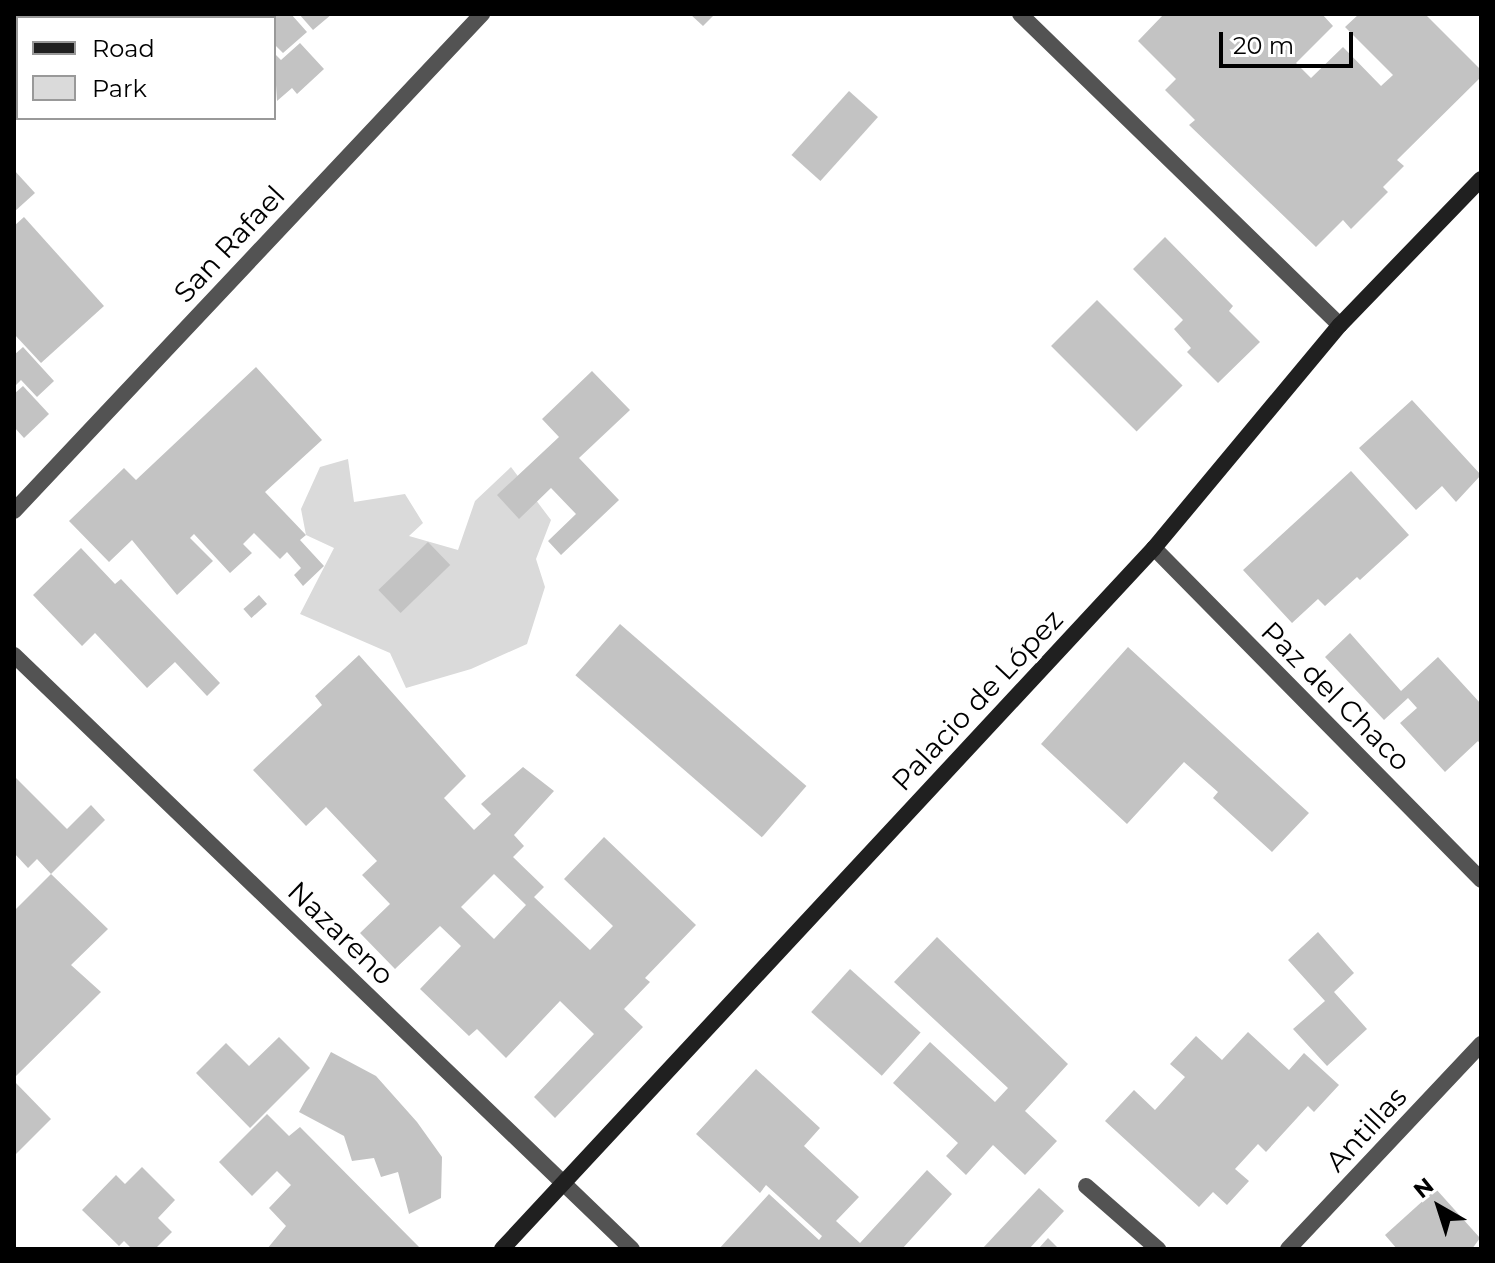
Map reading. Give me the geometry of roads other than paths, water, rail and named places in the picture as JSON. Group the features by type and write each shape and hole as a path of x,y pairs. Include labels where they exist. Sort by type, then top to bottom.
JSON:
{"street":[{"name":"San Rafael","path":"14,511 482,14"},
{"path":"1020,14 1340,325"},
{"name":"Palacio de López","path":"502,1249 1154,548 1340,325 1481,179"},
{"name":"Paz del Chaco","path":"1154,548 1481,880"},
{"name":"Nazareno","path":"14,655 632,1249"},
{"name":"Antillas","path":"1288,1249 1481,1044"},
{"path":"1086,1186 1158,1249"}]}
